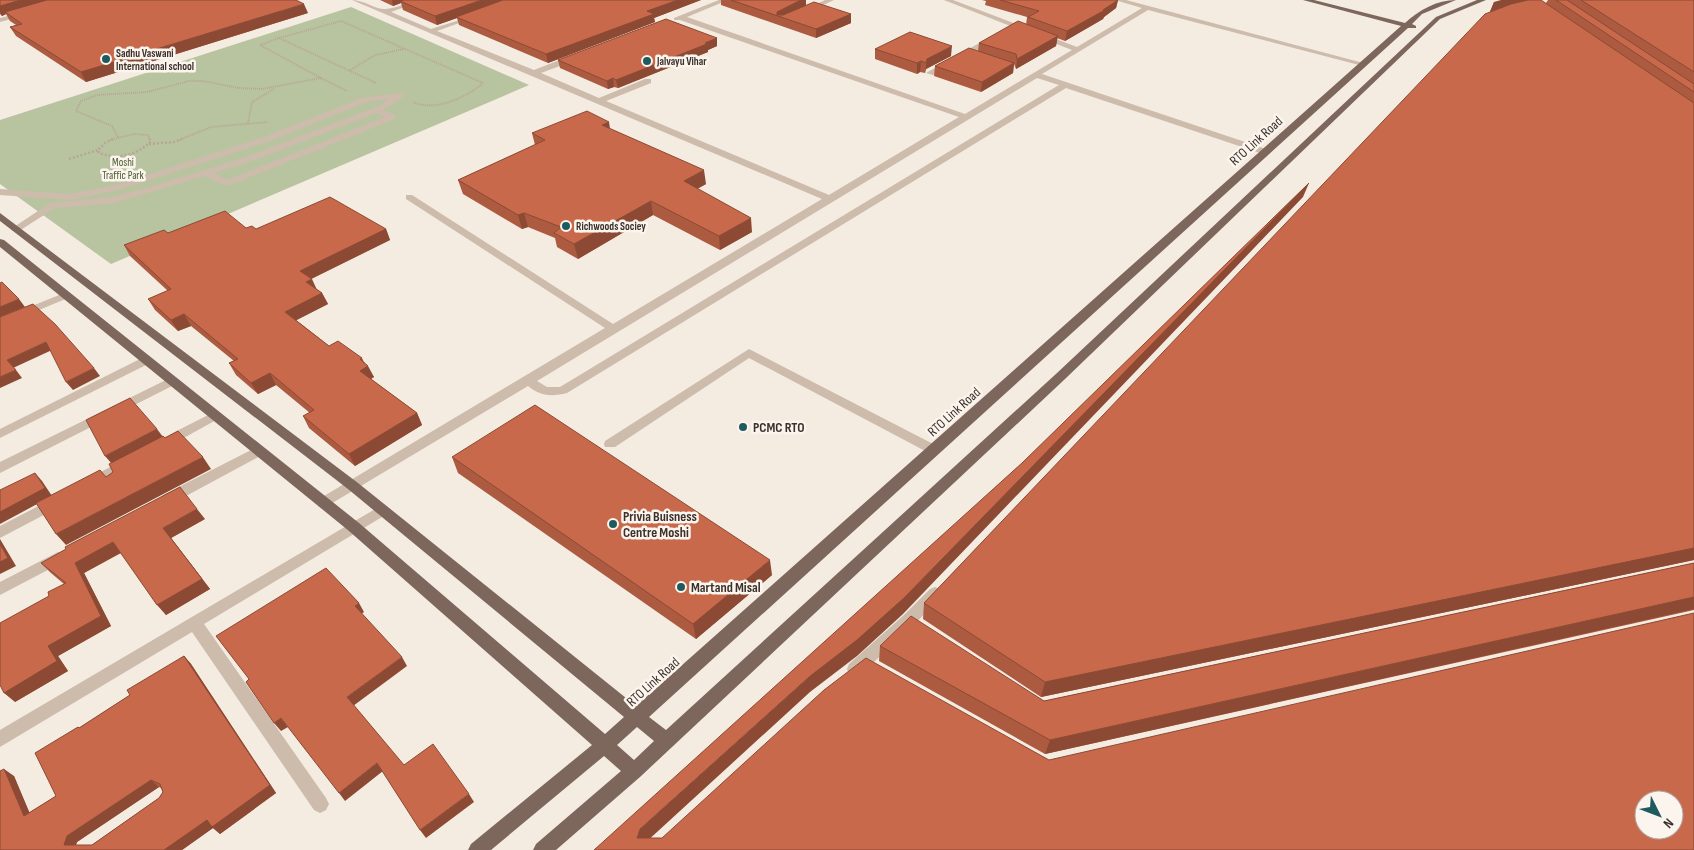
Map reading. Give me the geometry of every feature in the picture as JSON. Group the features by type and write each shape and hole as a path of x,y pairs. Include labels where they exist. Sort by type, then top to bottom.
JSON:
{"main road":[{"path":"1306,0 1410,22"},
{"path":"1331,0 1428,27"},
{"name":"RTO Link Road","path":"478,850 605,745 1410,22 1429,9 1452,0"},
{"path":"542,850 634,771 782,632 1061,376 1428,27 1445,14 1484,0"},
{"path":"0,216 352,486 666,741"},
{"path":"0,242 64,296 354,527 634,771"}],"street":[{"path":"355,0 534,73 830,199"},
{"path":"384,12 421,0"},
{"path":"670,21 725,0"},
{"path":"799,13 831,0"},
{"path":"947,0 1079,50"},
{"path":"1118,0 1363,64"},
{"path":"808,3 817,6"},
{"path":"324,503 1147,8"},
{"path":"0,20 28,13"},
{"path":"431,31 481,13"},
{"path":"679,18 966,117"},
{"path":"1007,31 1015,27"},
{"path":"930,73 999,36"},
{"path":"967,53 976,56"},
{"path":"534,73 580,56"},
{"path":"1036,75 1266,152"},
{"path":"599,101 648,81"},
{"path":"528,380 538,388 550,393 563,390 1066,85"},
{"path":"0,192 70,197 122,186 268,139 365,100 400,95"},
{"path":"16,229 53,205 114,200 252,158 376,110 400,95"},
{"path":"205,172 227,184 392,117 376,110"},
{"path":"409,197 614,329"},
{"path":"0,323 64,296"},
{"path":"610,444 749,353 934,450"},
{"path":"0,434 146,360"},
{"path":"0,468 172,381"},
{"path":"154,448 214,416"},
{"path":"155,506 259,451"},
{"path":"0,533 137,458"},
{"path":"0,739 382,510"},
{"path":"0,588 69,552"},
{"path":"848,674 910,620 944,584"},
{"path":"910,620 926,631"},
{"path":"195,623 320,804"},
{"path":"864,662 881,672"}],"path":[{"path":"279,38 422,106 438,104 478,88 483,82 341,21 279,38 260,44 365,100"},
{"path":"349,71 365,59 395,49 407,48"},
{"path":"118,137 117,131 112,125 80,116 76,111 76,107 82,100 90,96 153,91 194,81 212,82 251,90 276,88 321,78"},
{"path":"248,123 252,102 276,88"},
{"path":"98,150 103,155 116,156 135,152 149,144 174,142 211,127 276,121"},
{"path":"69,159 98,150 104,143 118,137 142,134 151,138 149,144"}],"green space":[{"name":"Moshi Traffic Park","path":"351,7 529,85 111,264 0,184 0,120"}],"building":[{"path":"0,0 21,0 0,6"},
{"name":"Sadhu Vaswani International school","path":"47,0 296,0 304,4 81,72 10,27 22,24 5,12"},
{"path":"482,0 435,16 400,1"},
{"path":"503,0 678,0 647,11 654,14 546,54 456,17"},
{"path":"731,0 801,0 777,12 777,15 783,15 814,2 851,14 816,29"},
{"path":"1000,0 1118,0 1103,10 1105,10 1067,31 1028,17 1039,11"},
{"path":"1528,0 1541,0 1694,103 1694,548 1045,682 924,603 1485,14"},
{"path":"1556,0 1567,0 1694,84 1694,92"},
{"path":"1581,0 1694,0 1694,72"},
{"path":"666,19 717,38 705,43 707,44 616,80 613,78 607,81 558,60"},
{"path":"1018,21 1058,36 1017,59 1016,54 979,43"},
{"path":"910,32 952,46 927,59 926,63 921,61 917,63 875,49"},
{"path":"969,48 1014,63 982,82 935,66"},
{"path":"587,111 609,122 602,125 704,170 684,181 751,218 719,236 651,201 574,244 554,233 561,227 524,213 518,215 458,180 545,140 532,133"},
{"path":"1309,183 904,598 857,640 809,677 640,829 637,838 662,838 824,690 866,658 1049,760 1694,613 1694,850 594,850 1022,463"},
{"path":"330,197 386,229 300,271 312,279 306,282 322,293 285,312 329,346 338,341 362,358 360,359 368,366 360,371 417,413 349,454 303,416 314,410 270,373 251,383 229,363 238,359 184,314 171,320 148,299 171,289 124,245 164,230 168,233 225,211 246,228 252,226 256,229"},
{"path":"2,282 19,299 0,307 0,283"},
{"path":"33,304 55,324 94,368 66,382 46,342 7,360 16,370 0,377 0,317"},
{"path":"130,398 157,429 105,456 86,420"},
{"name":"Privia Buisness Centre Moshi","path":"535,405 770,560 693,624 452,457"},
{"path":"178,431 203,457 56,534 36,503 100,470 106,477 113,472 109,464 163,436 165,438"},
{"path":"35,473 45,488 0,512 0,490"},
{"path":"180,487 197,509 163,528 202,579 157,605 113,542 75,563 101,616 48,646 57,661 4,693 0,685 0,623 49,596 48,592 66,583 41,563 66,549 65,547"},
{"path":"0,544 8,558 0,562"},
{"path":"1694,563 1694,597 1050,740 880,646 911,616 1044,701"},
{"path":"326,568 359,603 355,606 402,657 347,697 404,765 433,744 469,794 420,830 377,763 339,793 281,718 274,723 246,682 249,679 216,636"},
{"path":"184,656 270,785 212,827 207,820 164,850 0,850 0,771 4,769 24,816 56,796 35,753 79,728 130,695 127,690","holes":["151,780 160,784 163,792 159,798 92,845 64,845 67,836"]}],"place":[{"name":"Sadhu Vaswani International school","path":"106,59"},
{"name":"Jalvayu Vihar","path":"647,61"},
{"name":"Richwoods Sociey","path":"566,226"},
{"name":"PCMC RTO","path":"743,427"},
{"name":"Privia Buisness Centre Moshi","path":"613,524"},
{"name":"Martand Misal","path":"681,587"}]}
